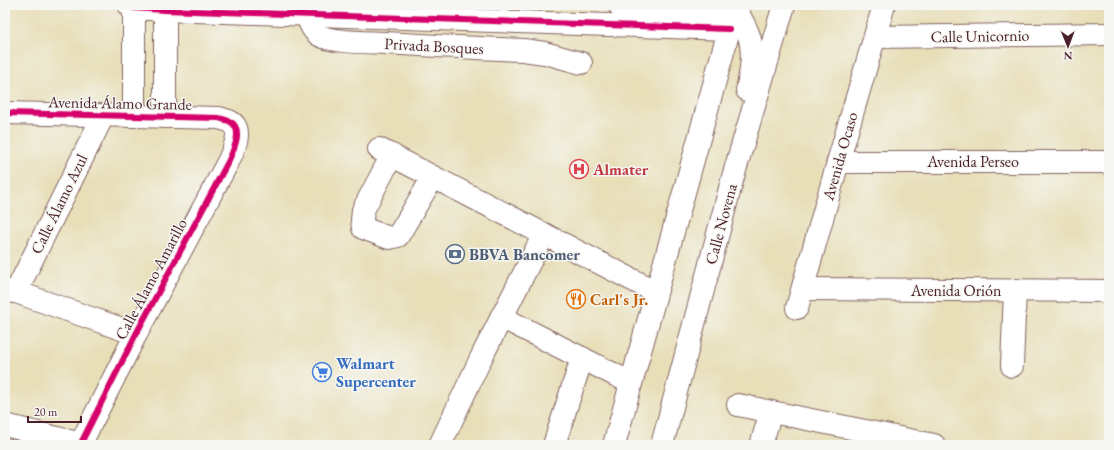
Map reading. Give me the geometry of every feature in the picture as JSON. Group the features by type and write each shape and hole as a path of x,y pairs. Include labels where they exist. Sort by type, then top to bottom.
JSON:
{"street":[{"path":"619,5 735,7"},
{"name":"Calle Novena","path":"662,445 733,177 784,5"},
{"name":"Avenida Ocaso","path":"800,298 884,5"},
{"path":"134,116 132,6 165,8 307,10 729,29"},
{"path":"614,445 735,7"},
{"path":"733,177 734,142 752,72 752,54 749,35 735,7"},
{"path":"165,8 165,117"},
{"name":"Privada Bosques","path":"307,10 312,26 320,36 337,40 523,50 545,53 581,63"},
{"name":"Calle Unicornio","path":"875,37 1109,34"},
{"name":"Avenida Álamo Grande","path":"5,114 219,118 234,124"},
{"name":"Calle Álamo Azul","path":"11,292 103,116"},
{"name":"Calle Álamo Amarillo","path":"80,444 136,334 228,162 236,143 236,129 234,124"},
{"path":"433,177 398,236 390,238 363,228 363,210 385,152 656,292"},
{"name":"Avenida Perseo","path":"838,162 1109,162"},
{"path":"440,445 463,394 544,234"},
{"path":"1012,366 1016,290"},
{"name":"Avenida Orión","path":"800,298 1016,290 1109,291"},
{"path":"11,292 136,334"},
{"path":"501,317 631,383"},
{"path":"554,445 582,358"},
{"path":"738,405 934,445"},
{"path":"761,445 771,412"},
{"path":"5,425 80,444"}],"cycle path":[{"path":"129,5 134,8 165,10 729,29"},
{"path":"5,113 219,118 234,124 236,129 237,134 233,152 136,334 80,445"}],"place":[{"name":"Almater","path":"579,169"},
{"name":"BBVA Bancomer","path":"455,254"},
{"name":"Carl's Jr.","path":"576,299"},
{"name":"Walmart Supercenter","path":"322,372"}]}
